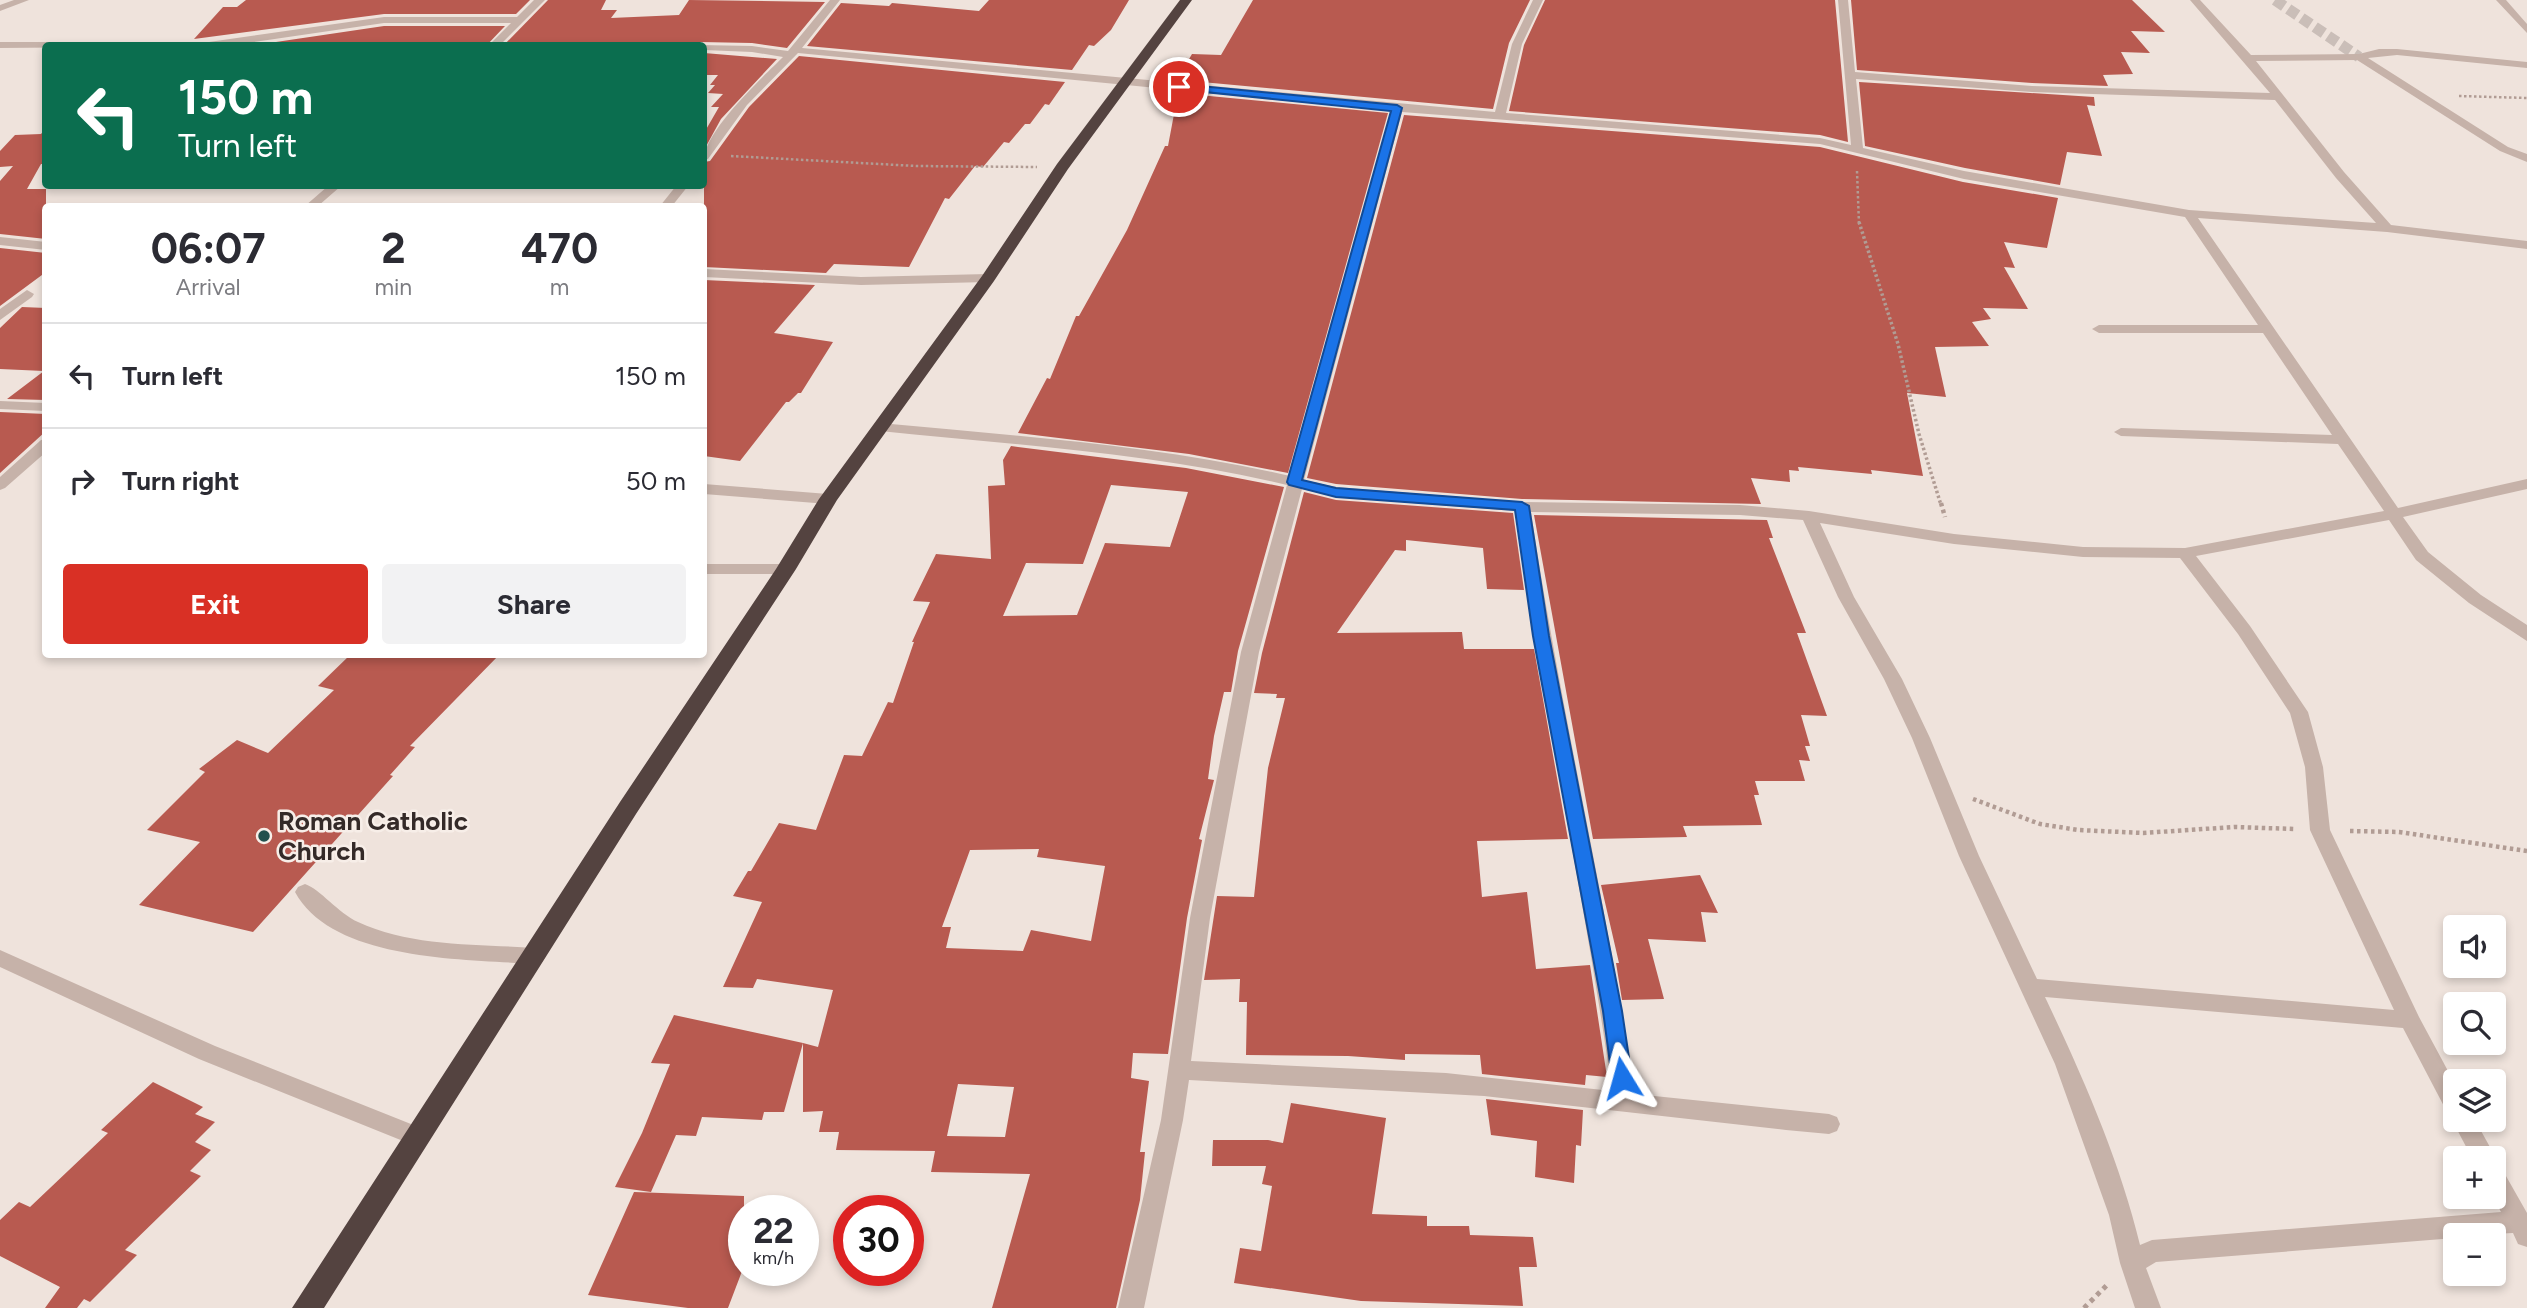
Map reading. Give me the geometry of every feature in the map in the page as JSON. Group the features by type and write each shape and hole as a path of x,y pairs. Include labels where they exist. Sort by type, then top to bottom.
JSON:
{"highway":[{"path":"307,1308 628,808 786,569 828,499 988,278 1062,167 1186,0"}],"street":[{"path":"0,8 23,0"},
{"path":"497,42 540,0"},
{"path":"707,152 743,103 792,53 835,0"},
{"path":"1499,117 1517,44 1538,0"},
{"path":"1843,0 1857,149"},
{"path":"2195,0 2281,97 2340,174 2387,228"},
{"path":"2501,0 2527,30"},
{"path":"229,42 362,22 431,19 519,20"},
{"path":"0,45 42,44"},
{"path":"707,47 1499,117 1820,141 1964,175 2189,214 2387,228 2527,245"},
{"path":"2248,58 2359,57 2379,52 2397,52 2527,65"},
{"path":"2359,57 2504,149 2527,158"},
{"path":"1852,75 2032,89 2281,97"},
{"path":"1131,1308 1159,1190 1180,1070 1200,918 1247,666 1294,482 1397,108"},
{"path":"315,203 332,189"},
{"path":"668,203 680,189"},
{"path":"2189,214 2422,556 2441,575 2527,635"},
{"path":"0,241 42,246"},
{"path":"707,273 861,281 988,278"},
{"path":"0,316 27,294"},
{"path":"2099,330 2267,329"},
{"path":"0,405 42,407"},
{"path":"880,427 1156,455 1226,466 1336,492 1522,506 1740,510 1809,516 1954,539 2083,552 2185,552 2394,514 2527,484"},
{"path":"2121,432 2344,440"},
{"path":"0,485 42,447"},
{"path":"707,488 828,499"},
{"path":"1522,506 1541,636 1612,1011 1625,1100"},
{"path":"1809,516 1846,597 1893,679 1921,738 1969,856 2066,1064 2121,1215 2132,1263 2148,1308"},
{"path":"2185,552 2244,630 2299,712 2314,767 2320,830 2410,1020 2443,1082"},
{"path":"707,569 786,569"},
{"path":"305,892 329,916 356,931 412,945 535,956"},
{"path":"0,958 83,998 305,1093 418,1137"},
{"path":"2032,987 2410,1020"},
{"path":"1180,1070 1468,1085 1625,1100 1716,1115 1829,1125"},
{"path":"2132,1263 2152,1251 2523,1229 2506,1198"}],"path":[{"path":"2420,95 2527,98"},
{"path":"1857,149 1859,229 1898,344 1919,434 1954,539"},
{"path":"707,156 916,166 1062,167"},
{"path":"1940,787 2040,824 2078,830 2143,833 2234,827 2399,832 2527,851"}],"building":[{"path":"246,0 530,0 516,14 384,14 194,39 223,7 237,7"},
{"path":"548,0 606,0 601,10 617,10 611,18 679,15 689,0 825,2 787,48 752,43 707,42 507,42"},
{"path":"989,0 1129,0 1111,30 1094,46 1089,45 1072,70 807,46 841,3 889,6 892,3 979,11"},
{"path":"1253,0 1530,0 1509,43 1493,109 1180,80 1192,54 1221,55"},
{"path":"1545,0 1835,0 1848,142 1820,135 1509,111 1524,45"},
{"path":"1851,0 2132,0 2165,32 2131,31 2150,53 2121,52 2133,74 2103,75 2108,86 1857,70"},
{"path":"384,26 505,26 490,42 276,42"},
{"path":"707,53 777,59 721,119 707,145 707,128 719,107 711,107 723,94 708,93 715,85 710,85 718,75 707,75"},
{"path":"799,56 1065,82 1049,105 1045,104 1030,124 1025,124 1009,143 1004,142 983,167 975,166 949,199 945,198 909,267 834,264 826,273 707,267 707,203 704,203 704,189 707,189 707,162 749,107"},
{"path":"1859,82 2094,97 2095,106 2087,105 2102,156 2067,152 2060,185 1865,146"},
{"path":"1178,93 1388,113 1288,473 1189,454 1018,433 1047,378 1050,379 1076,316 1079,316 1127,230 1165,146 1168,146"},
{"path":"1404,115 1820,147 1963,182 2058,198 2047,248 2004,242 2015,268 2004,267 2028,309 1983,308 1991,319 1972,322 1989,346 1935,347 1946,397 1907,393 1923,476 1871,470 1872,474 1798,467 1799,471 1789,470 1790,482 1751,478 1761,504 1522,499 1336,484 1307,478"},
{"path":"41,134 42,164 27,189 46,189 46,203 42,203 42,239 0,234 0,181 13,166 0,167 0,151 15,135"},
{"path":"0,248 42,253 42,275 0,306"},
{"path":"707,280 815,285 774,333 833,342 801,393 786,402 740,461 707,456"},
{"path":"22,307 42,308 42,371 0,369 0,328"},
{"path":"42,373 42,400 7,399"},
{"path":"0,412 42,414 42,435 0,473"},
{"path":"1011,446 1186,468 1284,487 1238,651 1231,692 1224,692 1214,736 1208,779 1214,780 1199,839 1202,840 1187,918 1168,1054 1133,1053 1131,1078 1149,1081 1140,1152 1145,1152 1140,1200 1116,1308 992,1308 1030,1174 931,1172 935,1151 836,1150 839,1132 819,1132 823,1111 803,1112 803,1043 818,1047 833,990 757,979 753,988 723,987 762,902 733,896 779,823 816,830 844,755 862,756 888,702 893,703 912,642 930,602 913,601 936,554 991,559 988,486 1005,485 1003,460","holes":["1111,485 1188,492 1170,547 1105,543 1077,615 1003,616 1026,563 1083,564","1039,849 1037,857 1105,866 1091,941 1031,930 1023,951 946,948 951,927 942,927 970,850","958,1084 1014,1087 1005,1137 947,1136"]},
{"path":"1304,492 1336,500 1513,513 1524,590 1487,589 1483,548 1406,540 1406,551 1395,550 1337,633 1462,632 1464,649 1534,649 1568,839 1477,841 1482,897 1527,892 1536,969 1590,965 1607,1077 1586,1075 1585,1085 1482,1074 1480,1055 1405,1054 1405,1060 1348,1056 1246,1055 1247,1002 1239,1002 1240,979 1204,980 1217,896 1254,897 1268,768 1285,698 1276,698 1277,694 1254,693"},
{"path":"1534,515 1767,520 1773,538 1769,538 1806,633 1797,633 1827,716 1801,715 1810,746 1805,746 1810,761 1799,760 1805,781 1755,781 1759,795 1754,795 1762,825 1683,826 1687,837 1593,839"},
{"path":"347,658 496,658 410,746 415,747 390,775 393,776 253,932 139,905 200,842 147,830 205,772 199,769 237,740 268,753 334,690 318,686"},
{"path":"1700,875 1718,913 1701,912 1706,942 1648,939 1664,999 1622,1000 1616,963 1619,963 1601,885"},
{"path":"674,1015 803,1043 784,1112 764,1112 762,1120 702,1117 696,1136 676,1135 651,1192 615,1187 642,1133 670,1064 651,1063"},
{"path":"153,1082 203,1107 195,1114 215,1122 195,1142 211,1150 190,1171 201,1176 125,1250 137,1255 90,1302 84,1299 77,1308 45,1308 60,1287 0,1256 0,1220 19,1202 30,1207 108,1133 101,1130"},
{"path":"1486,1099 1583,1110 1581,1146 1576,1145 1574,1183 1535,1177 1537,1141 1491,1135"},
{"path":"1291,1103 1386,1118 1372,1214 1427,1216 1427,1226 1469,1226 1470,1235 1533,1237 1537,1267 1519,1267 1523,1306 1361,1301 1234,1283 1240,1248 1261,1251 1272,1186 1262,1184 1266,1166 1212,1166 1213,1140 1268,1140 1283,1143"},
{"path":"634,1192 728,1195 728,1286 736,1286 728,1308 688,1308 588,1295"}],"tunnel":[{"path":"2275,0 2359,57"}],"place":[{"name":"Roman Catholic Church","path":"264,836"}],"route":[{"path":"1179,87 1397,108 1294,482 1336,492 1522,506 1541,636 1612,1011 1622,1078"}]}
